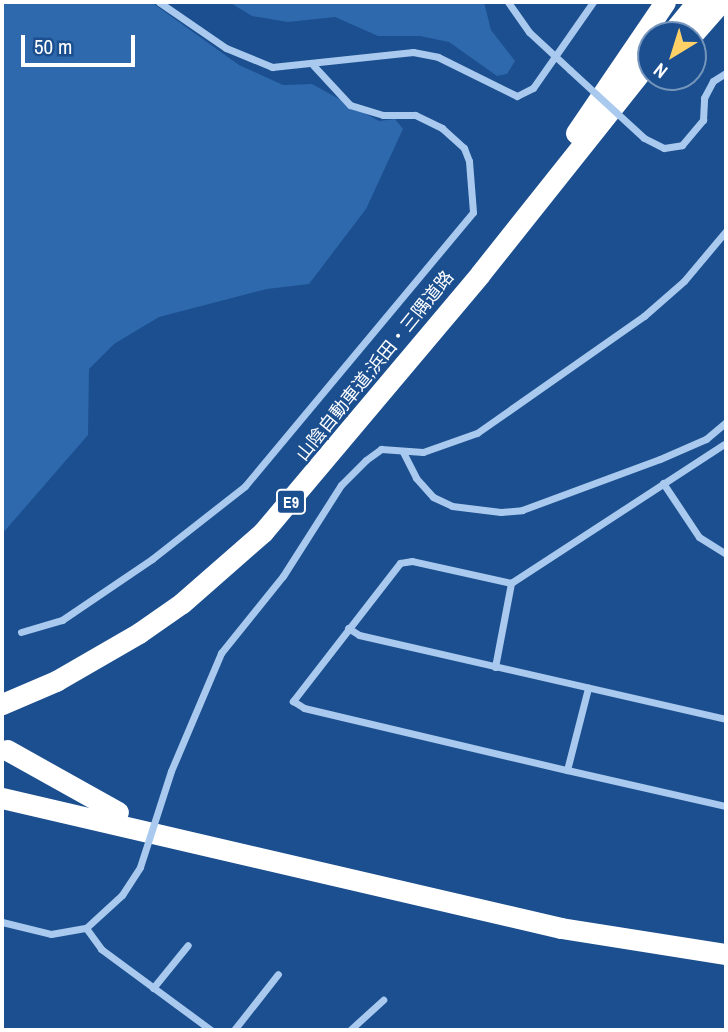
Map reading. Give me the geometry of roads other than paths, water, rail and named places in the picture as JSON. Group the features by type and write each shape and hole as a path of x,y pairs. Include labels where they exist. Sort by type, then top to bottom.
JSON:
{"highway":[{"path":"480,274 665,2"},
{"path":"681,21 697,2"},
{"path":"703,21 720,2"},
{"name":"山陰自動車道;浜田・三隅道路","path":"2,704 56,681 181,603 264,532 480,274 637,76"},
{"path":"606,115 637,90"},
{"name":"山陰自動車道;浜田・三隅道路","path":"2,695 56,681"},
{"path":"6,750 98,804 192,841"},
{"path":"2,798 561,928 726,954"}],"street":[{"path":"159,2 248,59 272,67 313,65 355,55 413,52 438,57 517,96 533,88 593,2"},
{"path":"508,2 529,32 644,138 664,148 682,145 703,120 704,98 713,80 726,73"},
{"path":"21,632 62,620 152,559 245,486 473,212 469,161 464,148 442,128 415,115 383,115 350,105 313,65"},
{"path":"2,922 51,934 86,928 122,895 139,867 171,772 221,653 283,576 341,485 381,449 403,452 444,447 477,433 644,316 684,281 726,231"},
{"path":"403,452 416,478 433,497 452,506 501,512 522,510 660,458 706,439 726,422"},
{"path":"726,443 511,583 405,561 348,628 293,701 304,708 726,806"},
{"path":"663,483 699,537 726,554"},
{"path":"495,667 511,583"},
{"path":"348,628 359,635 726,719"},
{"path":"567,770 588,688"},
{"path":"86,928 101,949 211,1030"},
{"path":"153,988 188,945"},
{"path":"234,1030 278,974"},
{"path":"350,1030 383,1000"}]}
